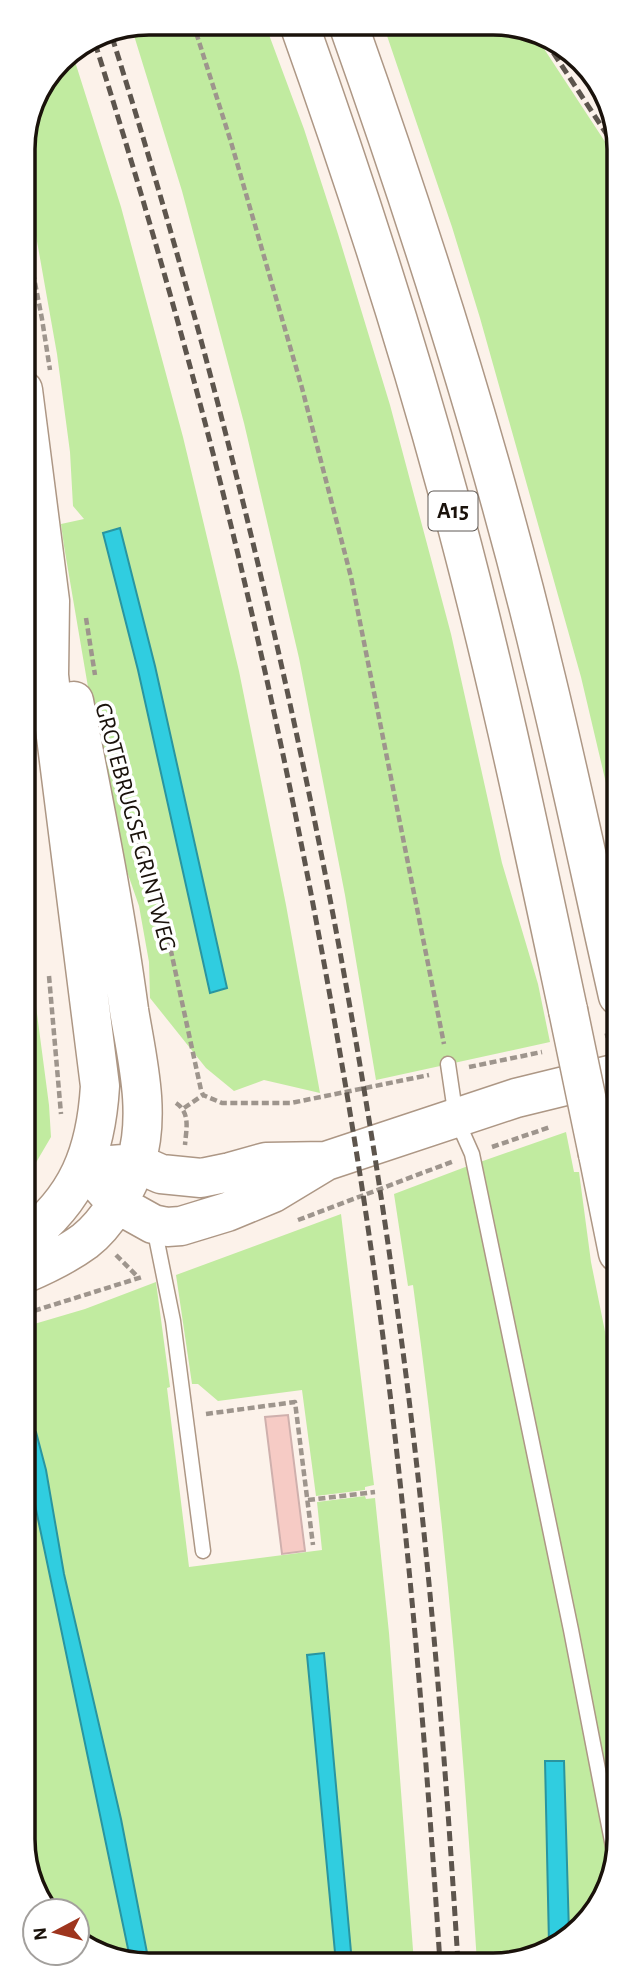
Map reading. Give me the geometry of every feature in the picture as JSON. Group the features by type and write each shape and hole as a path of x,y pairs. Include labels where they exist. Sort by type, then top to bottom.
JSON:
{"main road":[{"name":"A15","path":"303,35 344,151 448,493 496,688 607,1199"},
{"name":"A15","path":"352,35 420,233 504,518 543,664 607,947"},
{"name":"GROTEBRUGSE GRINTWEG","path":"35,1269 52,1262 86,1240 117,1205 136,1163 141,1139 142,1100 116,913 68,667 67,604 37,491 37,381"},
{"name":"GROTEBRUGSE GRINTWEG","path":"35,1230 76,1185 85,1166 94,1135 100,1086 49,675 67,604"},
{"path":"85,1166 117,1205 153,1224 181,1226 227,1212 273,1193 326,1161 516,1098 607,1076"},
{"path":"85,1166 136,1163 161,1174 201,1178 266,1162 326,1161"}],"lane":[{"path":"448,1068 456,1118 472,1154 607,1816"},
{"path":"153,1224 173,1321 203,1551"}],"path":[{"path":"197,35 299,375 351,577 440,1020"},
{"path":"35,283 42,319 37,381"},
{"name":"GROTEBRUGSE GRINTWEG","path":"67,604 95,675"},
{"name":"GROTEBRUGSE GRINTWEG","path":"134,829 158,891 203,1095"},
{"path":"49,973 61,1105 60,1124"},
{"path":"184,1108 203,1095 222,1103 291,1103 448,1068 550,1050"},
{"path":"296,1220 556,1125"},
{"path":"35,1311 162,1269"},
{"path":"185,1417 295,1402 313,1545"},
{"path":"308,1500 375,1492"}],"green space":[{"path":"269,35 304,129 390,405 451,634 502,863 538,984 550,1042 376,1080 345,895 299,658 244,423 182,191 134,36"},
{"path":"387,35 493,35 515,37 543,47 607,144 607,787 581,677 452,227"},
{"path":"75,62 121,207 183,437 239,671 320,1093 264,1080 234,1091 206,1068 150,998 149,962 139,906 112,828 64,546 61,524 84,519 73,506 70,452 57,354 35,230 35,142 47,99","holes":["119,528 185,798 227,988 210,992 138,670 103,533"]},
{"path":"35,999 49,1105 51,1137 35,1164"},
{"path":"566,1132 574,1172 579,1172 591,1262 607,1341 607,1787 480,1162"},
{"path":"468,1166 607,1840 598,1882 579,1914 550,1938 515,1951 476,1953 459,1708 434,1454 413,1285 408,1286 394,1194"},
{"path":"341,1214 374,1485 365,1487 365,1490 316,1496 302,1390 218,1401 198,1384 192,1384 176,1275"},
{"path":"156,1282 189,1567 322,1550 317,1502 365,1496 366,1499 375,1498 389,1633 413,1953 127,1951 91,1937 91,1897 50,1896 37,1861 35,1839 35,1324 85,1309"}],"water":[{"path":"120,528 155,666 227,988 210,993 138,670 103,533"},
{"path":"35,1431 46,1470 64,1574 121,1819 147,1953 129,1951 35,1505"},
{"path":"324,1653 351,1953 335,1953 307,1655"},
{"path":"545,1761 564,1761 569,1924 549,1938"}],"building":[{"path":"288,1415 305,1551 282,1554 265,1417"}],"railway":[{"path":"113,41 159,190 242,500 313,812 343,969 394,1286 416,1454 447,1793 457,1953"},
{"path":"97,48 163,269 224,497 282,752 332,1009 361,1181 388,1376 418,1669 439,1953"},
{"path":"553,52 605,132"}]}
